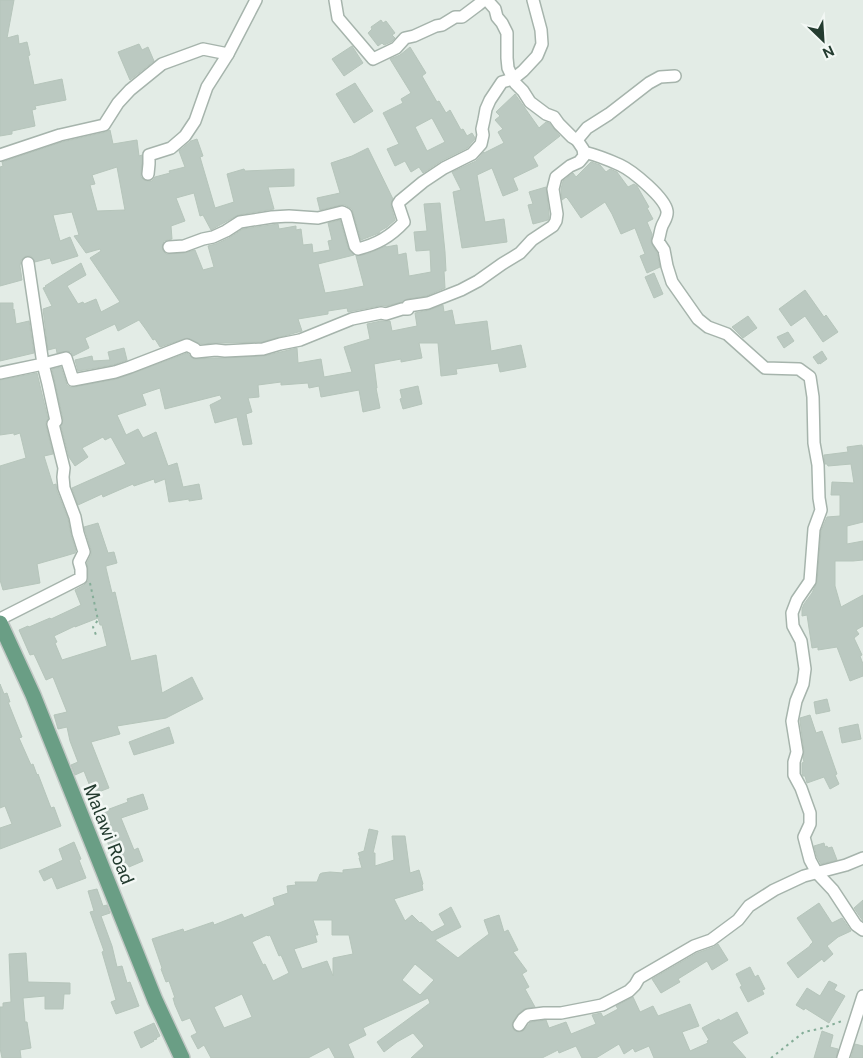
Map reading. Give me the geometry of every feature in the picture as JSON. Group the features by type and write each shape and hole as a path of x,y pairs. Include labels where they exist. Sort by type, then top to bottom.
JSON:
{"main road":[{"name":"Malawi Road","path":"0,623 33,695 152,991 182,1058"}],"street":[{"path":"148,174 149,155 171,148 185,136 194,121 207,87 228,54 256,0"},
{"path":"0,373 66,358 73,380 115,372 187,345 196,352 225,351 263,349 300,340 352,319 408,309 408,306 428,303 442,298 478,281 520,253 532,240 553,226 557,214 553,189 556,177 570,166 580,162 584,152 577,140 554,117 546,114 530,102 512,79 508,68 507,33 502,22 496,17 495,9 485,0 462,17 455,17 442,25 405,38 396,48 373,59 338,18 335,0"},
{"path":"169,247 184,246 213,237 240,222 289,216 318,218 342,212 346,214 355,246 358,249 380,242 395,232 404,222 398,204 423,182 444,168 472,154 481,144 486,108 490,100 502,82 512,79 523,71 537,56 542,44 541,30 533,0"},
{"path":"0,155 60,135 104,125 118,103 130,90 162,64 203,49 228,54"},
{"path":"577,140 587,128 609,114 649,83 660,77 675,76"},
{"path":"584,152 622,166 660,198 667,211 658,241 664,250 672,282 698,319 708,327 727,334 765,368 799,369 810,377 813,396 814,443 818,465 818,498 821,510 814,529 810,581 797,600 792,613 793,626 800,641 805,669 792,721 797,752 794,762 794,775 810,813 810,824 804,837 810,860 816,873 833,890 856,925 863,930"},
{"path":"0,619 81,578 79,562 84,552 75,517 64,488 64,468 53,424 56,421 43,364 28,263"},
{"path":"519,1026 528,1015 561,1013 602,1005 629,991 636,985 639,978 694,946 711,940 738,920 749,906 774,890 804,876 846,865 863,858"},
{"path":"843,1058 863,996"}],"path":[{"path":"81,578 88,576 98,620 93,627 96,635"},
{"path":"771,1058 804,1032 822,1028 856,1015"}],"building":[{"path":"0,0 14,0 7,38 18,35 19,44 27,42 34,85 62,79 66,100 35,106 36,109 32,110 35,126 12,131 12,134 0,136"},
{"path":"381,20 383,23 386,21 395,33 392,35 395,38 391,42 384,45 382,43 378,46 368,33 372,29 371,27"},
{"path":"139,44 142,50 148,47 154,61 130,80 118,52"},
{"path":"352,46 363,63 344,76 332,59"},
{"path":"410,47 426,73 422,76 437,102 439,101 446,113 450,110 461,130 463,129 467,136 472,133 475,138 467,148 441,161 423,173 419,167 411,172 405,161 395,166 387,149 399,144 383,113 403,103 401,99 411,93 390,59 400,55","holes":["432,118 445,142 427,151 415,127"]},
{"path":"355,83 373,111 354,123 336,94"},
{"path":"515,94 539,128 546,122 549,123 560,136 533,157 538,166 513,178 518,190 503,196 492,168 477,175 485,222 504,219 507,242 462,248 453,192 461,190 452,172 476,161 484,152 504,143 498,132 503,129 495,120 500,116 496,112"},
{"path":"110,130 113,144 137,140 139,156 142,155 141,177 148,181 170,173 169,171 185,167 179,151 191,141 197,139 203,156 200,157 215,208 234,202 227,174 244,169 245,171 294,169 294,186 268,187 274,209 238,215 211,230 203,215 200,216 194,193 176,198 185,221 171,226 172,239 164,241 162,247 166,254 195,250 203,270 214,267 208,246 229,238 243,229 278,224 279,229 296,226 296,230 301,229 303,245 312,244 313,253 330,250 328,241 332,240 328,223 340,220 348,248 354,255 318,264 325,293 344,290 364,286 356,256 367,254 386,246 397,245 398,255 406,253 409,276 431,272 430,250 416,251 414,232 427,231 424,204 440,203 445,252 445,288 426,296 407,299 386,306 348,312 347,308 328,311 328,314 298,319 302,331 262,342 201,344 187,338 160,347 139,320 118,331 115,324 85,338 89,348 73,356 71,352 67,351 57,353 56,348 48,350 43,309 52,306 43,288 45,286 81,263 86,275 67,286 78,304 83,302 84,304 96,299 101,312 120,302 90,258 101,251 100,249 86,253 74,236 79,235 72,212 53,215 60,241 70,237 78,256 52,264 50,258 35,262 31,256 26,256 21,260 20,266 22,280 0,286 0,167 3,166 2,162 62,142","holes":["117,167 125,210 97,211 90,185 95,184 92,175"]},
{"path":"368,148 393,199 391,206 395,220 379,233 361,240 352,209 341,205 320,210 317,198 340,193 331,163"},
{"path":"591,162 600,165 606,172 610,169 617,172 628,187 634,184 637,186 649,207 647,208 653,219 647,222 652,234 651,242 657,253 660,267 647,273 640,256 645,254 635,228 621,234 605,202 581,218 566,197 562,200 561,189 563,181 573,173 576,177"},
{"path":"546,187 549,218 548,220 533,224 528,205 533,204 529,192"},
{"path":"654,273 663,294 654,298 645,277"},
{"path":"805,290 824,317 826,315 838,332 823,342 805,316 791,326 779,309"},
{"path":"0,303 13,303 16,324 29,321 34,353 0,361"},
{"path":"443,305 444,312 452,310 455,325 487,321 491,351 521,345 526,367 500,372 498,363 456,369 457,374 441,376 438,343 419,343 422,358 401,362 401,359 374,364 380,408 363,412 359,390 321,397 319,386 309,388 308,383 281,385 281,382 258,385 259,397 248,398 252,412 246,414 252,444 243,445 237,417 215,423 210,405 222,399 220,395 165,409 160,388 142,394 146,405 117,415 126,435 138,429 143,438 156,432 168,466 177,463 183,487 199,484 202,499 169,502 165,479 155,483 154,479 134,486 133,484 103,497 102,494 78,505 72,488 126,464 111,437 105,440 103,437 82,448 88,457 75,466 69,457 61,426 63,419 52,369 61,367 67,385 74,387 117,379 187,353 194,359 225,358 264,356 297,348 298,363 321,359 324,377 352,372 344,347 370,339 367,324 390,321 392,331 417,326 415,313"},
{"path":"748,316 757,328 743,338 732,327"},
{"path":"788,332 794,341 784,348 777,337"},
{"path":"124,348 127,360 113,365 78,371 75,360 92,356 93,361 110,360 108,352"},
{"path":"822,351 827,359 818,364 813,357"},
{"path":"37,373 48,419 46,426 53,454 44,456 53,485 56,484 68,519 76,551 75,553 37,564 40,583 3,590 0,580 0,466 26,458 20,433 0,435 0,380"},
{"path":"418,386 422,404 403,409 400,390"},
{"path":"862,445 863,522 847,526 847,544 863,541 863,560 835,561 835,586 841,607 863,595 863,626 856,630 859,634 854,638 862,655 860,656 863,664 863,676 850,681 837,647 818,650 818,647 812,648 807,615 802,616 802,609 817,582 821,531 827,517 840,516 840,495 831,495 832,482 854,483 851,464 828,466 825,464 824,455 848,452 847,447"},
{"path":"98,523 108,553 114,552 117,563 106,566 106,568 112,593 115,592 131,661 156,655 162,693 192,677 203,699 166,718 117,726 120,734 91,742 109,788 93,794 84,771 75,775 71,765 78,762 67,727 58,729 54,715 67,712 53,677 46,680 34,654 30,655 19,630 51,619 81,605 75,590 88,581 87,563 91,555 84,527","holes":["98,618 100,625 102,625 107,646 62,660 54,636"]},
{"path":"0,684 4,694 7,693 10,702 8,702 22,737 19,738 31,765 33,764 38,774 51,808 54,807 61,826 0,849 0,828 12,824 5,806 0,808"},
{"path":"827,699 830,711 816,714 814,702"},
{"path":"810,715 816,733 822,731 837,774 835,775 839,784 830,789 824,777 807,783 802,773 804,751 800,718"},
{"path":"858,724 861,739 842,743 839,728"},
{"path":"169,727 174,743 134,755 129,742"},
{"path":"143,794 148,809 121,818 134,850 138,848 143,861 129,867 128,865 118,868 96,814 128,802 127,799"},
{"path":"369,829 378,831 373,853 375,853 375,866 394,860 392,836 405,836 410,873 419,870 423,890 394,899 405,921 412,915 432,932 445,925 439,914 451,907 461,927 435,940 458,958 489,934 484,920 499,915 504,932 508,930 518,950 513,952 527,971 522,974 529,987 525,989 535,1007 524,1009 517,1015 512,1024 515,1031 523,1031 531,1022 546,1020 549,1028 566,1022 571,1034 596,1024 592,1015 601,1013 603,1017 618,1009 616,1006 633,997 640,1012 653,1006 658,1016 690,1004 699,1026 682,1032 690,1051 708,1043 707,1041 709,1040 702,1028 737,1012 748,1033 732,1042 746,1058 654,1058 649,1046 635,1052 633,1048 624,1054 619,1044 596,1058 582,1058 576,1046 559,1053 558,1050 542,1058 411,1058 424,1046 413,1033 384,1052 377,1042 430,1003 428,998 363,1028 366,1035 348,1044 354,1058 335,1058 329,1047 308,1058 211,1058 204,1045 198,1049 191,1036 197,1033 190,1018 182,1021 175,1005 173,998 175,998 169,981 166,982 161,969 152,939 183,929 184,932 213,922 214,925 242,914 244,918 275,905 273,898 288,893 287,886 296,885 295,882 317,882 322,873 343,873 343,870 362,868 358,853 364,851","holes":["313,920 332,920 332,935 349,935 353,954 333,958 333,976 327,961 302,969 294,949 317,942 315,935 318,935","270,935 289,973 273,981 252,942","415,964 434,980 420,995 402,980","242,994 252,1017 224,1028 214,1007"]},
{"path":"74,842 86,878 57,889 52,877 44,881 39,871 63,860 59,849"},
{"path":"824,843 825,847 832,847 837,860 821,864 814,846"},
{"path":"97,889 103,906 107,905 110,913 101,916 112,946 117,967 122,966 127,983 130,982 139,1006 116,1014 111,1002 116,1000 102,952 104,951 90,912 94,911 88,891"},
{"path":"863,900 863,921 854,908"},
{"path":"819,903 832,923 842,918 851,931 838,937 827,946 833,954 824,962 822,959 798,978 787,963 813,942 797,918"},
{"path":"718,944 728,960 712,970 707,961 678,979 680,982 661,993 652,979 697,953"},
{"path":"26,953 28,982 70,983 70,994 64,994 63,1009 45,1009 45,996 23,998 25,1022 27,1022 31,1048 20,1050 21,1058 2,1058 0,1048 0,1007 3,1007 3,1003 11,1002 9,954"},
{"path":"750,967 755,977 758,975 765,989 762,990 764,994 748,1002 736,974"},
{"path":"829,981 837,985 834,990 845,996 829,1023 805,1008 804,1010 796,1005 807,988 820,996"},
{"path":"154,1023 160,1036 141,1048 134,1032"},
{"path":"822,1031 833,1035 830,1047 838,1049 836,1058 814,1058"},
{"path":"855,1044 863,1046 863,1058 851,1058"}]}
